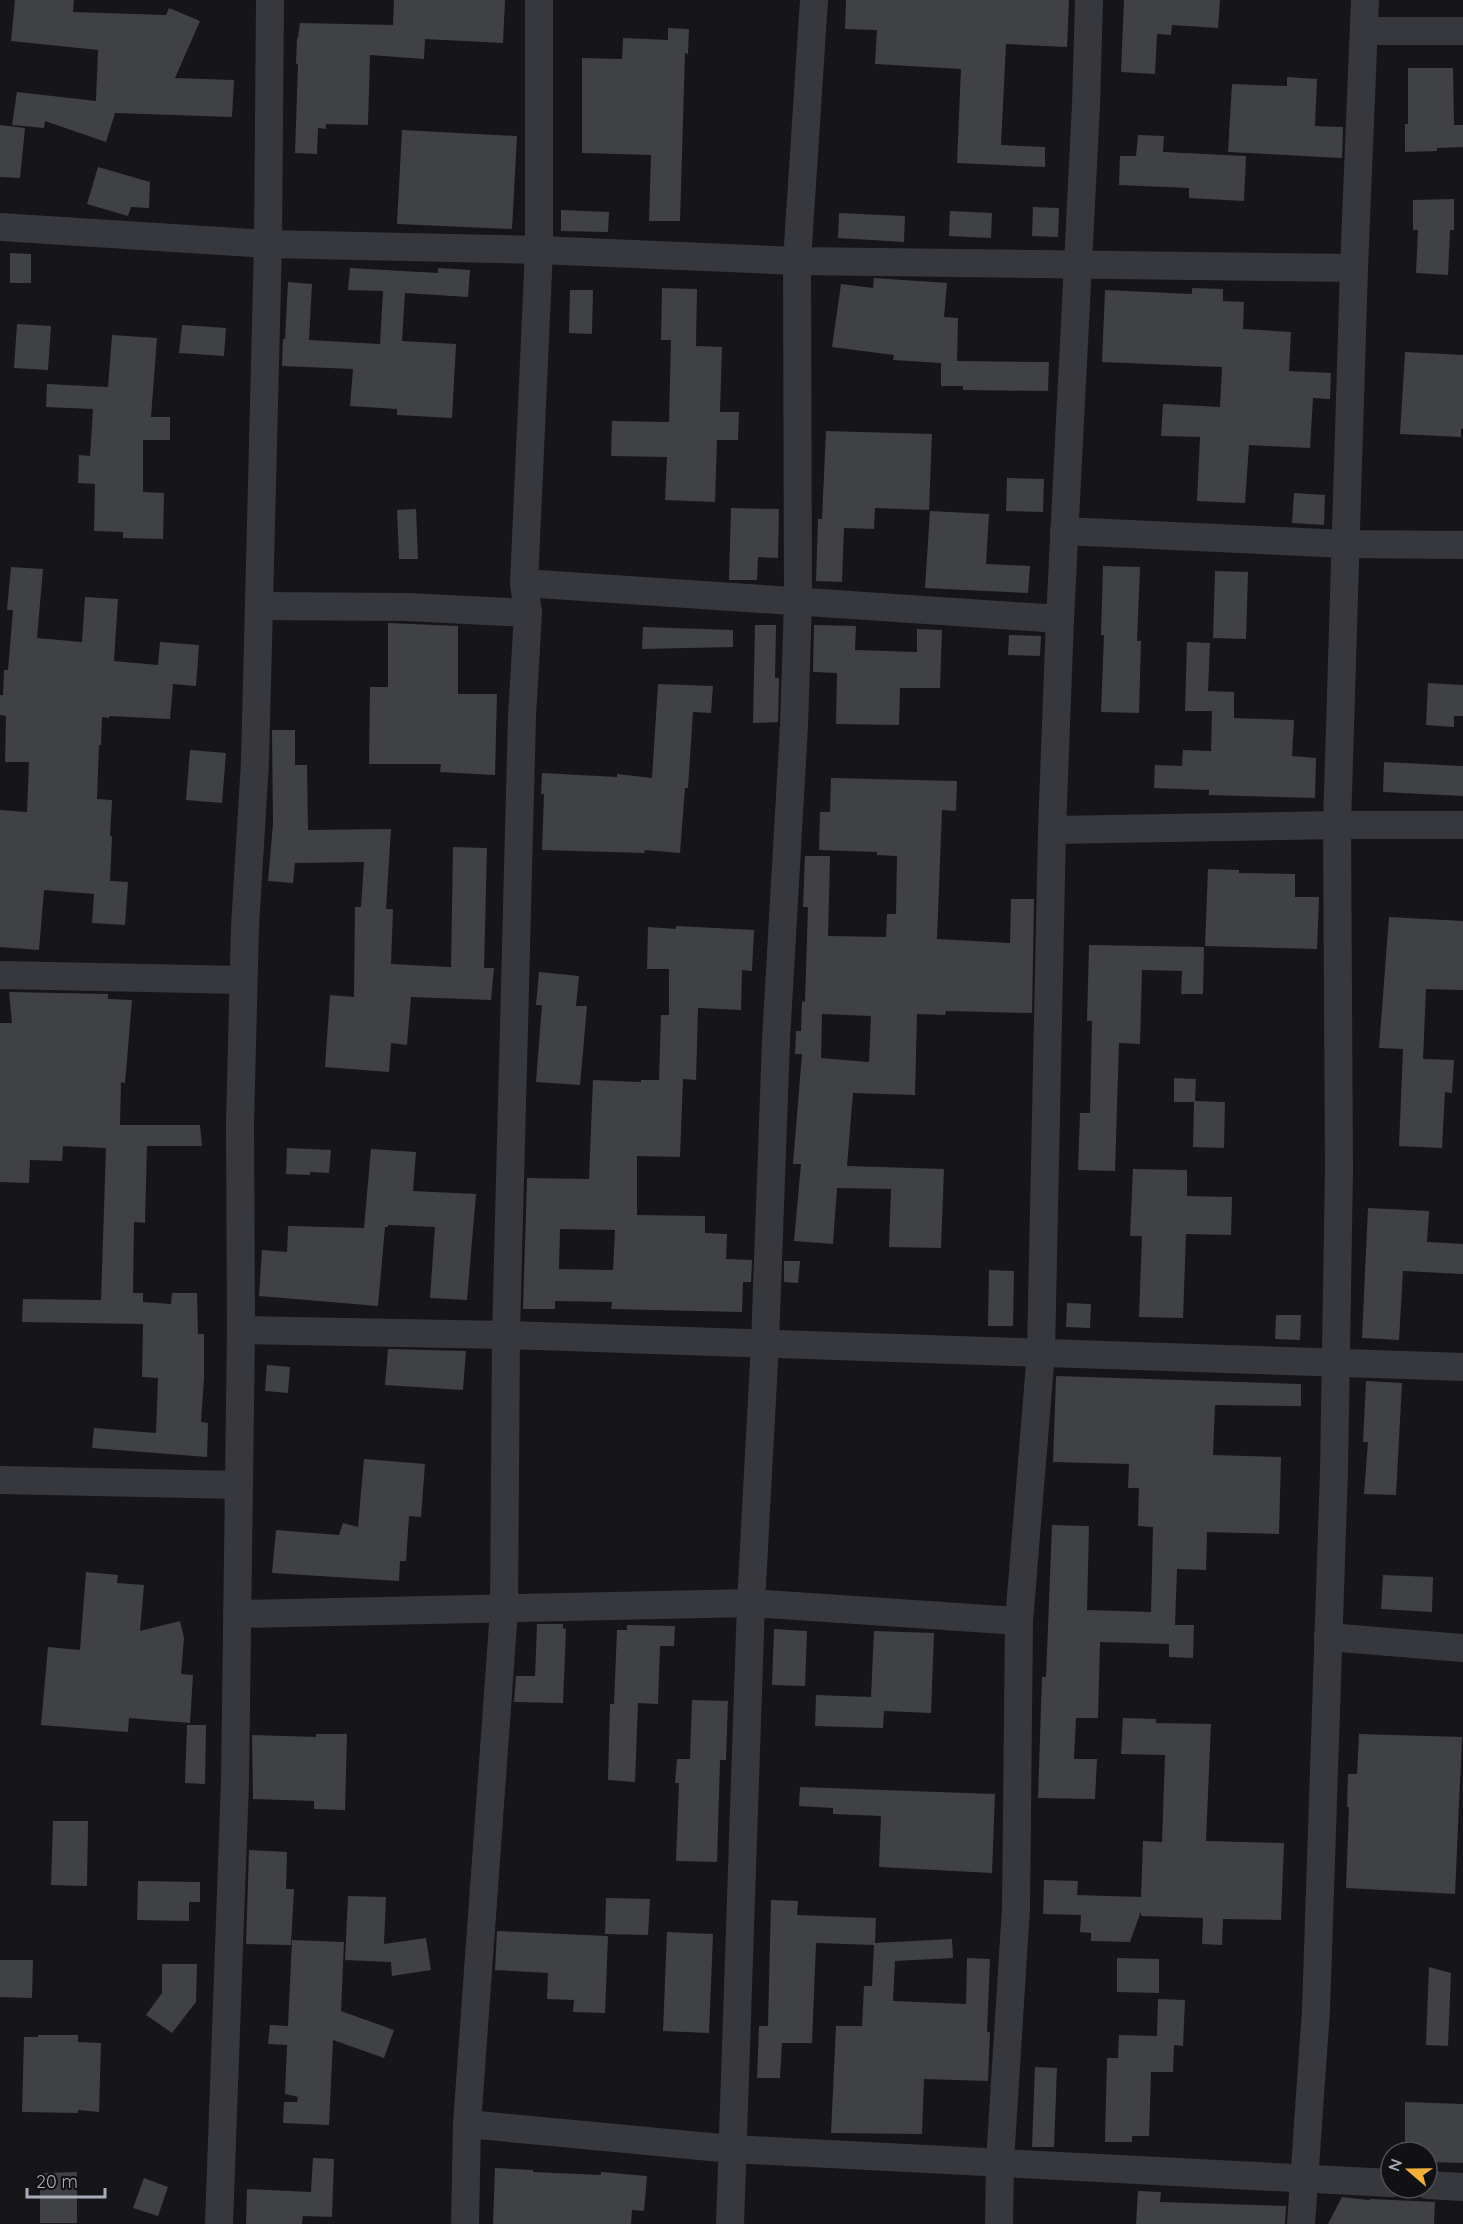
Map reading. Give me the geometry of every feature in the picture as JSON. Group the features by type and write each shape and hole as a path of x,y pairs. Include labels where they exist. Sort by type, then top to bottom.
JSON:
{"street":[{"path":"219,2224 235,1781 241,1330 240,1123 243,980 255,761 268,244 270,0"},
{"path":"465,2224 467,2124 504,1610 506,1335 522,717 528,613 524,583 539,250 539,0"},
{"path":"730,2224 751,1603 765,1343 776,1040 787,862 798,601 797,261 814,0"},
{"path":"999,2224 1000,2161 1016,1908 1019,1621 1041,1352 1052,830 1089,0"},
{"path":"1301,2224 1316,2010 1336,1362 1339,1169 1337,825 1354,268 1365,0"},
{"path":"1364,31 1463,31"},
{"path":"0,227 268,244 539,250 797,261 1354,268"},
{"path":"1064,531 1346,544 1463,545"},
{"path":"524,583 1060,619"},
{"path":"259,606 406,608 528,613"},
{"path":"1052,830 1463,825"},
{"path":"0,975 243,980"},
{"path":"241,1330 506,1335 1463,1367"},
{"path":"0,1480 239,1485"},
{"path":"237,1614 751,1603 1019,1621"},
{"path":"1328,1637 1463,1648"},
{"path":"467,2124 732,2149 1379,2182"},
{"path":"1439,2186 1463,2187"}],"building":[{"path":"15,0 74,0 73,12 166,15 169,8 200,21 175,78 234,80 232,117 115,113 106,142 45,121 44,128 12,125 17,92 96,101 98,50 11,41"},
{"path":"394,0 505,0 503,43 425,39 424,59 370,55 368,125 326,124 326,129 318,128 317,154 295,153 297,38 300,23 393,25"},
{"path":"846,0 1069,0 1067,47 1006,44 1001,145 1045,147 1045,167 957,163 961,69 875,64 877,30 845,29"},
{"path":"1124,0 1220,0 1218,28 1172,25 1171,35 1157,34 1155,74 1121,72"},
{"path":"668,28 689,29 688,54 685,53 680,221 649,221 651,155 582,153 582,58 622,59 623,38 668,40"},
{"path":"1408,68 1453,68 1454,125 1463,125 1463,147 1405,152 1405,124 1408,124"},
{"path":"1287,77 1317,79 1315,126 1343,127 1342,158 1228,152 1232,84 1287,86"},
{"path":"0,125 25,128 20,178 0,177"},
{"path":"402,130 517,136 512,229 397,224"},
{"path":"1138,135 1164,136 1163,152 1246,156 1244,201 1189,198 1189,188 1119,185 1120,156 1136,156"},
{"path":"98,167 150,182 149,208 131,207 128,216 87,204"},
{"path":"1454,199 1454,230 1450,230 1448,275 1416,273 1418,230 1413,230 1413,200"},
{"path":"1033,207 1059,208 1058,237 1032,236"},
{"path":"561,210 609,212 608,232 561,231"},
{"path":"950,211 992,213 991,238 949,236"},
{"path":"839,213 905,216 904,242 838,238"},
{"path":"10,253 31,254 31,283 10,283"},
{"path":"350,268 438,273 438,268 470,270 468,297 405,293 402,341 456,344 452,418 397,415 397,409 350,406 353,369 282,366 288,282 312,284 309,340 380,344 383,291 348,290"},
{"path":"874,278 947,283 944,317 958,318 957,361 1049,362 1048,391 963,390 963,386 941,386 941,363 893,360 894,355 832,347 841,284 873,288"},
{"path":"662,288 697,289 696,346 722,347 720,412 739,412 738,440 717,440 715,502 665,500 667,457 611,456 612,421 669,422 671,340 661,340"},
{"path":"1192,288 1223,289 1223,301 1244,302 1243,329 1291,332 1289,371 1331,373 1330,399 1313,398 1310,448 1249,445 1245,503 1197,501 1200,437 1161,436 1163,404 1220,407 1222,367 1102,362 1105,290 1192,294"},
{"path":"570,290 593,290 592,334 569,333"},
{"path":"17,324 51,326 48,370 14,368"},
{"path":"182,325 226,328 224,356 179,353"},
{"path":"112,335 157,338 151,417 170,417 170,440 143,440 143,492 164,493 163,539 123,538 123,532 94,531 95,484 78,483 79,455 90,456 93,409 46,407 47,384 108,387"},
{"path":"1405,352 1463,355 1463,429 1461,429 1461,437 1400,434"},
{"path":"826,431 932,434 929,510 875,508 874,529 844,528 842,582 816,581 818,519 822,519"},
{"path":"1007,478 1044,479 1043,512 1006,511"},
{"path":"1294,493 1325,495 1324,525 1292,523"},
{"path":"731,508 779,509 778,558 758,557 757,580 729,580"},
{"path":"416,509 418,559 399,559 397,510"},
{"path":"930,511 989,514 986,564 1030,566 1028,593 925,588"},
{"path":"1103,566 1140,567 1137,641 1141,641 1139,713 1101,712 1104,635 1101,635"},
{"path":"11,567 43,569 37,638 82,642 85,597 118,599 114,661 158,665 160,642 199,645 196,686 173,684 170,719 102,717 97,799 112,800 110,881 128,882 125,925 92,923 94,894 44,890 39,950 0,947 0,810 27,812 29,762 5,762 6,716 0,715 0,695 3,695 4,670 8,670 13,610 7,610"},
{"path":"1215,571 1248,572 1246,639 1213,638"},
{"path":"388,623 458,626 458,694 497,694 495,775 440,772 441,764 369,764 370,687 388,687"},
{"path":"755,625 776,625 775,678 779,678 778,722 753,723"},
{"path":"814,625 856,626 855,650 917,652 917,629 942,630 940,688 900,688 899,725 836,724 837,673 813,672"},
{"path":"643,627 733,630 733,647 642,649"},
{"path":"1009,635 1041,636 1040,656 1008,655"},
{"path":"1187,642 1210,643 1208,691 1234,692 1234,718 1294,720 1292,756 1316,758 1315,798 1209,795 1209,790 1154,788 1155,765 1182,766 1183,750 1211,751 1212,711 1185,711"},
{"path":"1428,683 1463,685 1463,716 1454,716 1454,727 1426,725"},
{"path":"658,684 713,686 711,713 693,712 688,788 685,788 680,853 645,850 644,853 542,850 544,794 541,794 542,773 617,777 617,774 652,778"},
{"path":"272,730 295,730 295,765 307,765 308,830 391,829 386,909 393,909 391,964 451,967 453,847 487,848 484,968 494,968 491,1000 411,997 407,1045 391,1043 389,1072 325,1067 330,995 354,997 355,907 361,907 364,862 295,863 293,883 268,881 273,824"},
{"path":"190,750 226,753 222,803 186,800"},
{"path":"1384,762 1463,766 1463,796 1383,792"},
{"path":"831,778 957,781 956,811 942,810 937,939 1010,943 1011,899 1034,899 1032,1013 946,1011 945,1015 917,1014 915,1095 853,1093 847,1166 944,1169 941,1248 889,1247 891,1189 837,1188 833,1244 794,1241 801,1164 793,1164 802,1054 795,1054 796,1031 801,1031 802,1001 805,1002 808,907 803,907 805,856 830,856 828,936 886,937 887,914 896,914 897,856 877,855 877,852 819,850 820,812 830,812","holes":["822,1014 871,1016 869,1062 821,1058"]},
{"path":"1208,869 1239,870 1239,873 1295,874 1295,897 1319,897 1317,949 1205,946"},
{"path":"1389,917 1463,921 1463,990 1426,989 1423,1059 1454,1060 1452,1093 1445,1092 1442,1148 1399,1146 1403,1049 1379,1048"},
{"path":"676,926 754,930 752,971 742,970 741,1010 698,1008 696,1080 683,1079 680,1157 637,1156 637,1215 705,1216 705,1233 727,1234 726,1259 752,1260 751,1282 743,1282 742,1312 611,1309 612,1302 555,1301 555,1309 523,1309 527,1178 589,1179 593,1080 641,1082 641,1080 659,1080 661,1015 669,1015 669,969 647,969 648,927 676,929","holes":["560,1229 615,1230 613,1270 559,1269"]},
{"path":"1089,945 1204,947 1203,994 1181,994 1182,971 1142,970 1140,1044 1119,1043 1115,1171 1078,1170 1080,1113 1090,1113 1092,1021 1087,1021"},
{"path":"539,972 579,976 576,1006 587,1006 580,1085 536,1082 542,1005 536,1005"},
{"path":"9,992 108,994 108,999 132,1000 125,1083 121,1082 120,1125 200,1125 202,1146 147,1146 145,1223 134,1222 133,1293 143,1293 143,1302 171,1304 172,1293 197,1293 198,1334 204,1334 201,1422 208,1423 207,1457 92,1448 94,1428 156,1433 158,1378 142,1377 143,1324 22,1322 23,1299 101,1300 106,1148 63,1146 62,1161 30,1160 29,1183 0,1182 0,1023 12,1023"},
{"path":"1174,1078 1196,1079 1195,1101 1225,1102 1224,1148 1193,1147 1194,1102 1174,1102"},
{"path":"287,1148 331,1150 329,1173 286,1174"},
{"path":"371,1149 416,1152 413,1191 476,1194 467,1300 430,1298 435,1227 388,1225 385,1227 378,1306 259,1296 262,1250 287,1252 288,1226 364,1228"},
{"path":"1133,1169 1187,1170 1187,1196 1232,1197 1231,1235 1186,1234 1183,1318 1139,1317 1142,1236 1130,1236"},
{"path":"1368,1208 1429,1211 1427,1242 1463,1244 1463,1274 1403,1271 1399,1340 1362,1338"},
{"path":"784,1261 800,1261 798,1283 784,1282"},
{"path":"989,1270 1014,1271 1013,1326 988,1326"},
{"path":"1067,1303 1091,1304 1090,1328 1066,1327"},
{"path":"1276,1315 1301,1315 1300,1340 1275,1339"},
{"path":"388,1349 466,1351 463,1390 385,1385"},
{"path":"267,1365 290,1367 288,1393 265,1391"},
{"path":"1056,1376 1301,1384 1301,1406 1215,1405 1213,1455 1281,1457 1279,1534 1207,1532 1206,1570 1177,1569 1175,1625 1194,1625 1193,1658 1169,1657 1169,1644 1100,1642 1098,1718 1076,1718 1074,1759 1097,1759 1095,1799 1038,1798 1042,1677 1046,1677 1052,1525 1089,1526 1087,1610 1151,1612 1153,1527 1138,1526 1139,1488 1128,1488 1129,1464 1053,1462"},
{"path":"1366,1381 1402,1383 1396,1495 1364,1494 1368,1442 1363,1442"},
{"path":"364,1459 425,1464 421,1517 409,1516 406,1561 400,1561 399,1581 272,1573 276,1530 339,1535 343,1523 358,1527"},
{"path":"86,1572 118,1575 117,1583 144,1585 140,1631 180,1621 184,1638 181,1674 193,1675 190,1723 129,1718 128,1732 41,1725 48,1647 80,1650"},
{"path":"1383,1575 1433,1577 1432,1612 1381,1609"},
{"path":"537,1624 563,1624 563,1628 566,1629 563,1703 514,1702 516,1676 535,1676"},
{"path":"627,1625 675,1626 674,1646 660,1646 658,1704 638,1703 635,1782 608,1780 610,1704 614,1704 617,1630 627,1630"},
{"path":"774,1629 807,1631 805,1686 772,1685"},
{"path":"874,1631 934,1633 931,1713 884,1711 883,1728 815,1726 816,1695 871,1697"},
{"path":"692,1700 728,1701 726,1760 720,1760 717,1862 676,1861 679,1783 675,1783 677,1759 690,1759"},
{"path":"1123,1718 1156,1719 1156,1723 1211,1724 1206,1841 1284,1843 1281,1920 1223,1919 1222,1945 1202,1944 1203,1918 1141,1916 1141,1911 1130,1942 1091,1941 1091,1933 1080,1932 1081,1915 1043,1914 1044,1880 1078,1881 1077,1895 1141,1897 1143,1841 1162,1842 1165,1755 1121,1754"},
{"path":"187,1725 206,1725 205,1784 185,1783"},
{"path":"316,1734 347,1734 345,1810 314,1809 314,1801 253,1799 252,1735 316,1737"},
{"path":"1359,1734 1462,1737 1455,1894 1346,1888 1348,1774 1357,1774"},
{"path":"800,1787 995,1794 992,1873 879,1867 881,1816 833,1814 833,1808 799,1806"},
{"path":"53,1821 88,1821 87,1886 51,1885"},
{"path":"249,1850 287,1852 286,1889 294,1889 291,1945 246,1944"},
{"path":"138,1881 200,1882 200,1902 189,1902 189,1921 137,1920"},
{"path":"348,1896 386,1897 384,1944 426,1938 431,1970 392,1976 391,1962 345,1960"},
{"path":"606,1898 650,1899 648,1935 605,1934"},
{"path":"771,1900 798,1901 797,1915 876,1918 875,1943 952,1939 953,1958 895,1961 893,2001 966,2004 967,1958 990,1959 987,2032 990,2032 988,2081 924,2079 922,2134 831,2133 836,2026 862,2026 864,1986 872,1986 874,1945 816,1943 812,2043 782,2043 780,2078 757,2078 759,2026 768,2026"},
{"path":"497,1931 608,1936 605,2013 573,2012 574,2000 547,1999 548,1973 495,1970"},
{"path":"667,1932 713,1934 709,2033 663,2031"},
{"path":"292,1940 344,1942 341,2011 394,2030 384,2058 333,2040 329,2125 283,2123 284,2102 297,2102 298,2097 285,2094 287,2045 268,2044 270,2025 288,2026"},
{"path":"1117,1958 1159,1959 1159,1993 1117,1992"},
{"path":"0,1960 33,1960 32,1998 0,1997"},
{"path":"162,1964 197,1964 196,2002 172,2033 146,2015 162,1993"},
{"path":"1429,1967 1451,1973 1448,2046 1426,2045"},
{"path":"1158,1999 1185,2000 1183,2046 1174,2045 1173,2072 1151,2072 1149,2136 1132,2136 1132,2142 1105,2142 1107,2058 1118,2058 1119,2035 1157,2036"},
{"path":"38,2035 78,2035 78,2042 101,2043 99,2112 78,2110 78,2113 22,2112 24,2037 38,2037"},
{"path":"1035,2067 1057,2068 1054,2147 1032,2147"},
{"path":"1405,2102 1463,2104 1463,2163 1439,2162 1439,2140 1405,2140"},
{"path":"313,2158 334,2159 332,2217 303,2216 302,2224 246,2224 247,2189 311,2192"},
{"path":"495,2168 533,2170 533,2172 601,2175 601,2172 647,2176 644,2211 632,2210 631,2224 493,2224"},
{"path":"77,2172 77,2223 40,2223 40,2173"},
{"path":"144,2178 168,2187 158,2216 133,2208"},
{"path":"1138,2191 1161,2192 1160,2202 1286,2206 1285,2224 1136,2224"},
{"path":"1342,2197 1435,2202 1434,2224 1328,2224"}]}
